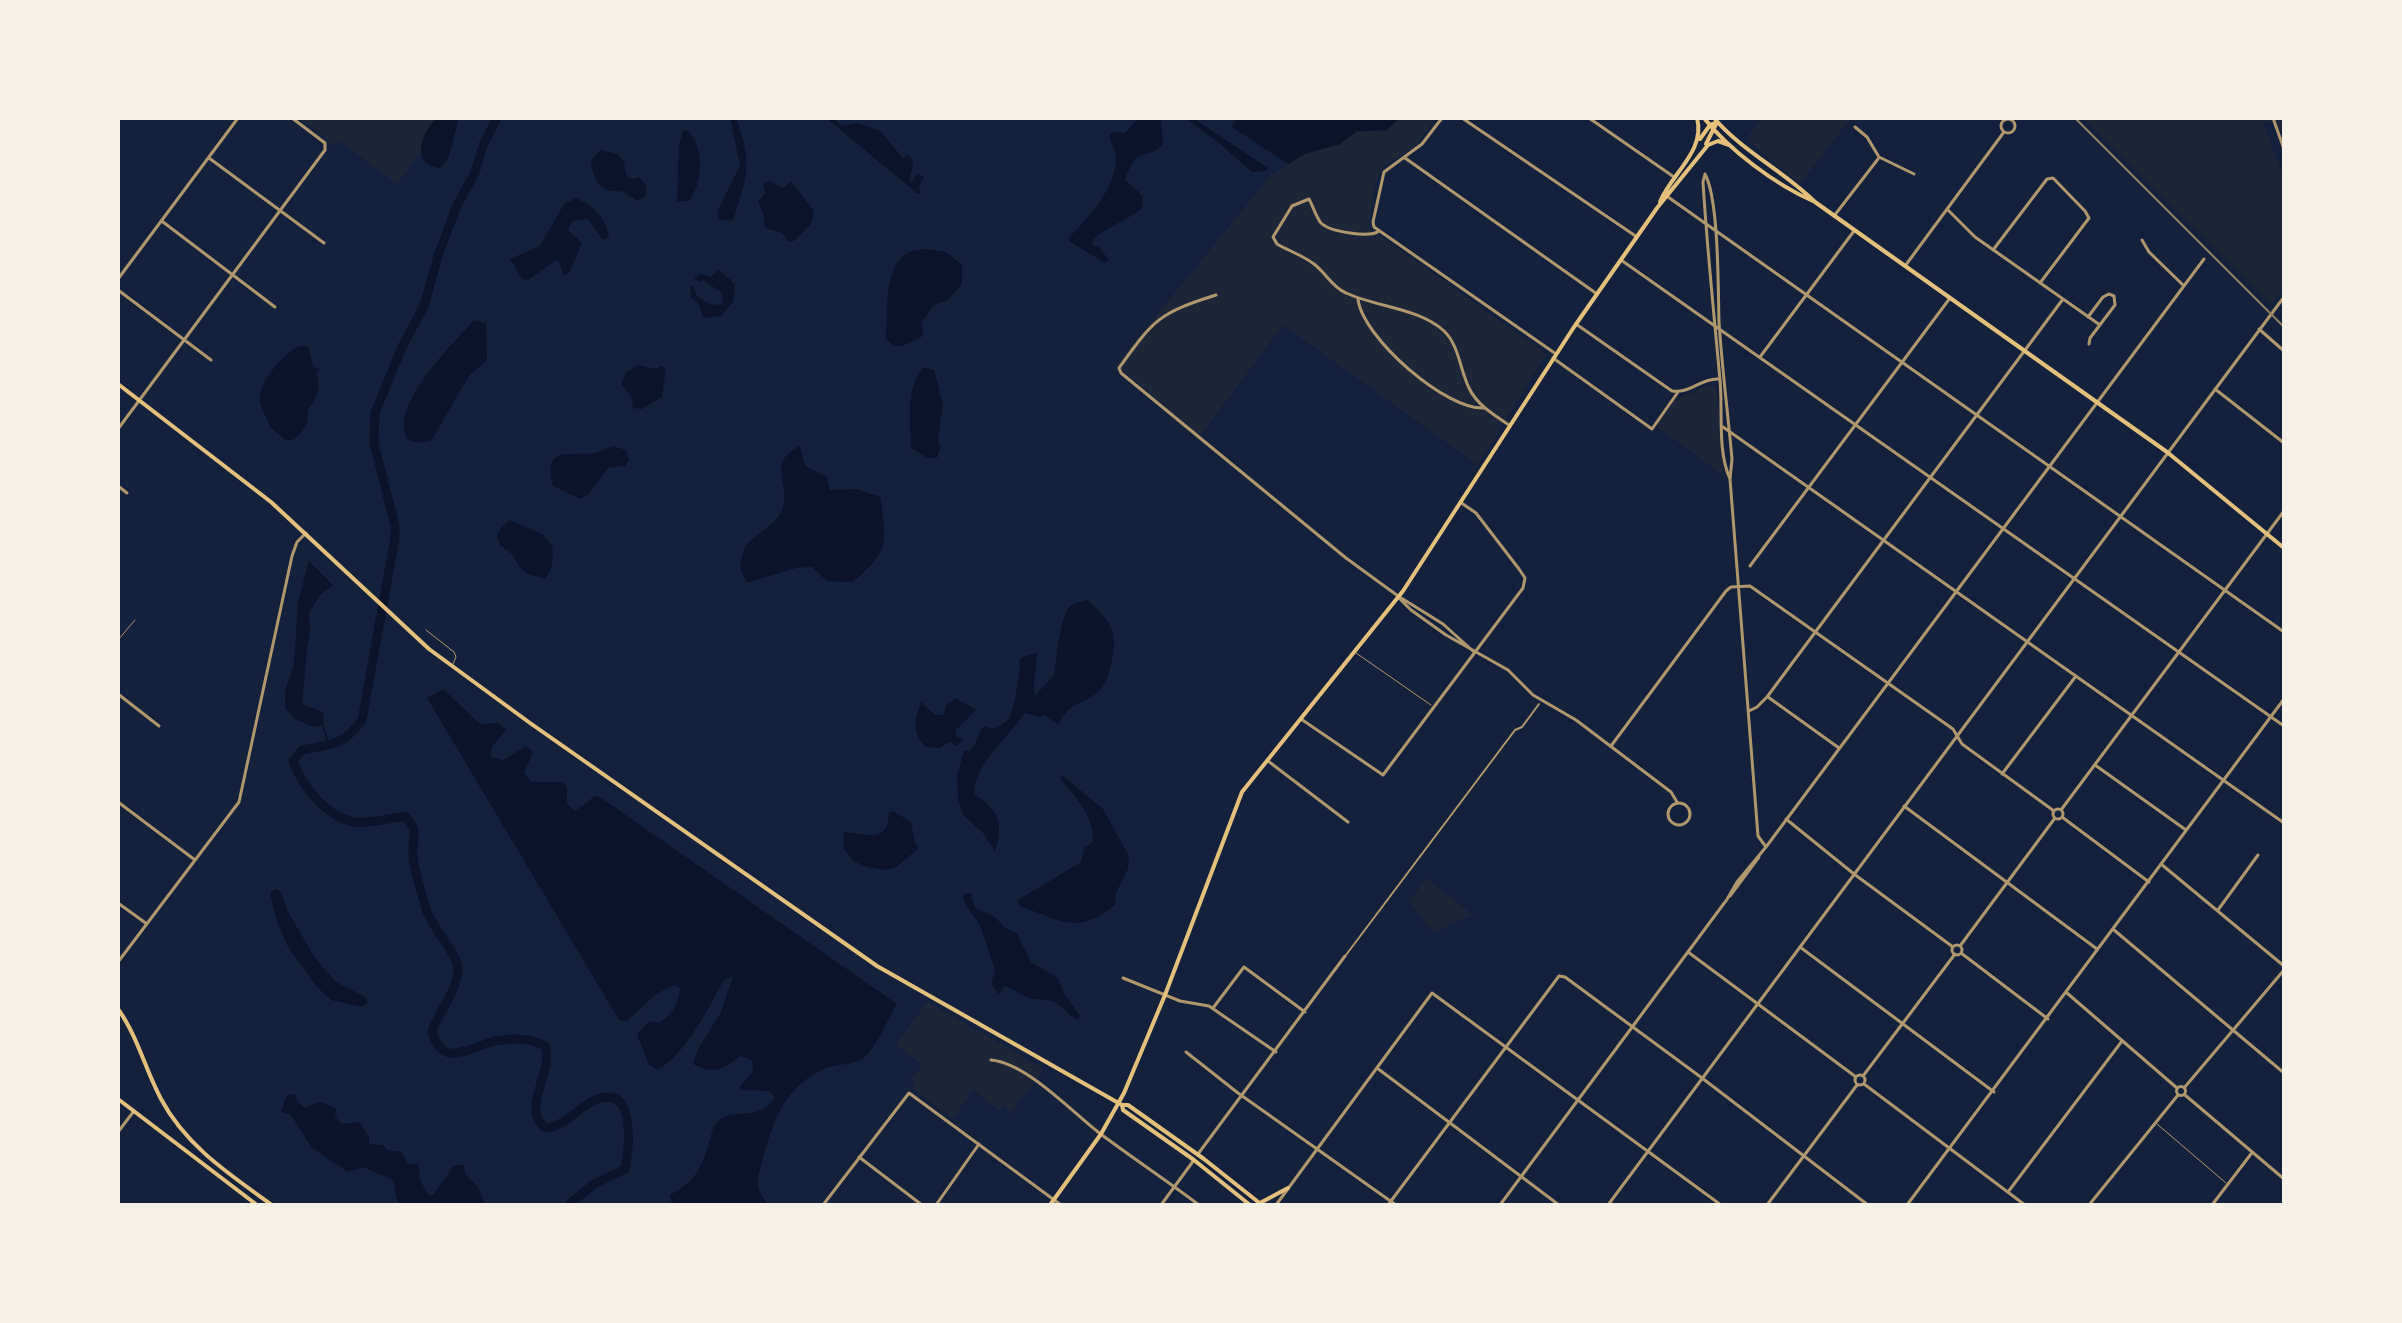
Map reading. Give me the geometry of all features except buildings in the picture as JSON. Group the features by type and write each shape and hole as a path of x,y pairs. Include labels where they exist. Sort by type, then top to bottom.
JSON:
{"main road":[{"path":"1696,145 1699,130 1697,118"},
{"path":"1704,118 1729,145 1798,195 1815,202"},
{"path":"1657,208 1701,152 1714,131 1717,119"},
{"path":"1050,1205 1121,1104 1242,792 1398,596 1554,356 1657,208 1696,145 1717,119"},
{"path":"1717,119 1815,202 2167,452 2284,548"},
{"path":"1701,152 1715,141 1729,145"},
{"path":"118,384 220,461 306,533 397,621 452,666 877,966 1121,1104 1128,1105 1198,1154 1261,1204 1288,1188"},
{"path":"118,1009 135,1035 160,1097 194,1146 272,1205"},
{"path":"118,1099 257,1205"},
{"path":"1121,1104 1123,1110 1194,1160 1250,1205"}],"street":[{"path":"118,279 238,118"},
{"path":"118,429 326,145 292,118"},
{"path":"1442,118 1422,144 1384,172 1374,227 1652,429 1678,392"},
{"path":"1462,118 1637,237"},
{"path":"1589,118 1674,177"},
{"path":"2273,118 2284,149"},
{"path":"1855,127 1867,137 1879,157 1914,174"},
{"path":"1905,266 2004,132"},
{"path":"1834,216 1879,157"},
{"path":"209,158 324,243"},
{"path":"1405,158 1597,294"},
{"path":"1730,479 1732,469 1715,229 1709,181 1705,174 1705,223 1713,325 1725,464 1730,479 1758,836 1765,849"},
{"path":"1993,250 2050,177 2089,218 2040,283"},
{"path":"1668,197 2284,632"},
{"path":"1379,231 1369,236 1327,227 1320,221 1309,199 1292,206 1273,237 1277,244 1313,263 1339,289 1418,317 1445,331 1454,345 1470,390 1485,408 1509,425"},
{"path":"1947,209 1969,232 2100,325"},
{"path":"162,221 275,307"},
{"path":"1760,357 1854,231"},
{"path":"2142,240 2149,252 2184,286"},
{"path":"1500,1205 2204,259"},
{"path":"1621,260 2284,726"},
{"path":"118,290 211,360"},
{"path":"2088,317 2103,297 2112,294 2115,305 2089,344"},
{"path":"1216,295 1182,306 1159,318 1119,368 1121,373 1322,538 1398,596 1411,610 1474,652 1508,670 1533,695 1562,710 1671,792 1690,813 1677,826 1667,816 1677,802"},
{"path":"1358,297 1359,309 1366,321 1412,371 1460,404 1485,408"},
{"path":"1608,1205 2284,297"},
{"path":"1750,566 1950,298"},
{"path":"1749,711 1767,697 2063,299"},
{"path":"1576,324 1667,388 1678,392 1709,379 1725,382"},
{"path":"2259,329 2284,351"},
{"path":"2215,389 2284,443"},
{"path":"1723,427 2284,823"},
{"path":"118,486 127,493"},
{"path":"1299,718 1383,775 1525,583 1519,569 1476,513 1460,502"},
{"path":"1611,746 1726,591 1738,586 1750,586 1953,729 1962,744 2002,774 2054,811 2061,810 2284,511"},
{"path":"118,962 239,802 292,556 297,542 306,533"},
{"path":"2002,774 2076,676"},
{"path":"118,694 159,726"},
{"path":"1767,697 1839,748"},
{"path":"1907,1205 2284,699"},
{"path":"1198,1154 1515,730 1522,727 1539,704"},
{"path":"1266,760 1348,822"},
{"path":"2095,765 2187,830"},
{"path":"118,802 195,860"},
{"path":"1904,806 2099,950"},
{"path":"2061,810 2062,817"},
{"path":"2048,1019 1961,953 1960,946 2055,818 2054,811"},
{"path":"2055,818 2062,817 2149,882"},
{"path":"1786,819 1953,947 1955,954"},
{"path":"2218,910 2258,855"},
{"path":"2161,864 2284,968 2184,1088 2185,1095"},
{"path":"118,903 147,924"},
{"path":"2114,930 2284,1073"},
{"path":"1953,947 1960,946"},
{"path":"1800,947 1994,1092"},
{"path":"1688,952 1856,1077 1863,1076"},
{"path":"1864,1084 1863,1076 1955,954 1961,953"},
{"path":"1213,1008 1244,967 1305,1012"},
{"path":"1389,1203 1561,975 1868,1205"},
{"path":"1123,978 1165,995 1213,1008 1276,1052"},
{"path":"1276,1205 1432,993 1721,1205"},
{"path":"2067,993 2177,1088 2184,1088"},
{"path":"2008,1192 2122,1041"},
{"path":"1186,1052 1389,1203 1396,1205"},
{"path":"991,1060 1003,1062 1032,1079 1199,1205"},
{"path":"1377,1068 1559,1205"},
{"path":"1767,1205 1857,1085 1856,1077"},
{"path":"1857,1085 1864,1084 2025,1205"},
{"path":"2089,1205 2178,1095 2177,1088"},
{"path":"823,1205 909,1093 1061,1205"},
{"path":"2178,1095 2185,1095 2284,1179"},
{"path":"118,1132 134,1111"},
{"path":"936,1205 979,1144"},
{"path":"2212,1205 2252,1153"},
{"path":"859,1157 922,1205"},
{"path":"1161,1205 1194,1160"}],"lane":[{"path":"118,640 135,620"},
{"path":"426,630 454,652 456,659 452,666"},
{"path":"1353,651 1433,707"},
{"path":"249,757 256,759"},
{"path":"2155,1123 2228,1184"}],"shaded area":[{"path":"299,118 446,118 397,184 338,140 332,147 327,139"},
{"path":"437,118 457,118 458,122 448,159 440,168 425,161 421,147 426,131"},
{"path":"730,118 736,118 746,159 745,181 733,221 718,219 717,212 740,165"},
{"path":"826,118 833,118 842,126 859,123 880,131 903,158 908,155 911,158 910,181 917,173 924,177 919,186 921,192 918,194"},
{"path":"1139,118 1161,118 1163,144 1151,153 1138,157 1125,180 1143,196 1142,208 1093,240 1092,245 1099,247 1109,260 1105,263 1069,241 1069,237 1095,209 1109,185 1116,160 1109,136 1112,132 1125,133"},
{"path":"1185,118 1193,118 1268,168 1266,171 1252,172"},
{"path":"1237,118 1399,118 1387,130 1357,131 1340,144 1304,154 1288,164 1232,127"},
{"path":"1399,118 1436,118 1416,146 1383,167 1375,184 1368,227 1546,354 1478,465 1283,325 1200,436 1116,365 1271,175 1304,155 1338,144 1357,132 1388,131"},
{"path":"1762,118 1851,118 1800,184 1746,139"},
{"path":"2084,118 2284,118 2284,132 2275,123 2262,121 2284,176 2284,287 2271,304"},
{"path":"683,130 693,138 700,166 694,194 689,201 677,201 679,146"},
{"path":"600,150 618,154 624,162 626,175 632,179 639,177 646,186 646,196 637,201 622,191 609,190 599,184 591,161"},
{"path":"769,181 784,188 791,181 814,211 811,224 794,241 788,241 782,233 765,228 758,202 765,193 763,185"},
{"path":"576,198 598,213 609,237 603,240 588,219 572,221 568,230 582,243 569,273 564,276 556,260 528,280 522,279 510,259 540,246 564,204"},
{"path":"926,249 946,252 962,265 962,284 949,299 933,306 922,322 923,336 904,345 895,345 886,339 887,305 893,270 907,253"},
{"path":"719,270 735,284 733,302 721,316 703,318 699,304 691,298 690,284 697,296 710,304 720,305 722,293 703,280 699,282 694,278 700,274 711,277"},
{"path":"474,320 486,323 487,360 469,376 431,441 416,443 407,439 404,425 415,393 439,359"},
{"path":"299,346 308,346 313,367 320,369 316,373 318,387 303,430 293,440 285,440 269,426 260,394 267,377"},
{"path":"638,365 666,368 662,397 642,409 633,408 631,396 621,384 626,372"},
{"path":"923,367 934,370 943,404 937,458 927,458 911,448 911,395"},
{"path":"1706,385 1714,386 1717,391 1724,476 1656,426 1676,398"},
{"path":"613,446 626,450 629,460 625,466 608,468 588,495 580,499 553,486 550,472 555,458 595,453"},
{"path":"800,446 805,466 827,477 830,490 857,489 880,497 884,535 880,553 853,582 827,581 812,567 796,568 747,583 740,568 744,549 780,514 784,497 781,473 784,459"},
{"path":"509,520 542,534 552,545 552,563 545,578 530,575 520,568 512,554 500,545 497,537 499,531"},
{"path":"309,561 333,585 320,595 309,613 302,704 323,712 324,725 313,727 295,719 285,708 285,691 294,664 298,602"},
{"path":"1087,600 1106,619 1113,632 1114,648 1107,679 1095,694 1068,710 1058,725 1044,715 1039,717 1025,713 984,764 975,785 975,795 990,806 997,818 999,833 995,851 983,833 963,815 958,799 957,775 964,751 970,751 984,726 993,729 1009,718 1022,657 1037,652 1035,696 1054,675 1066,612 1071,606"},
{"path":"443,689 480,724 498,723 506,730 492,747 491,757 503,760 526,746 533,752 524,773 531,782 562,782 567,787 567,803 575,811 595,796 600,797 897,1004 866,1056 826,1068 810,1077 787,1100 772,1129 758,1178 758,1188 767,1205 672,1205 670,1195 696,1173 714,1128 722,1118 761,1110 775,1097 769,1091 740,1090 753,1072 752,1060 740,1056 723,1068 713,1070 693,1064 698,1049 721,1012 733,976 724,980 679,1052 658,1070 649,1065 637,1034 649,1021 659,1023 668,1016 676,1004 680,988 675,985 656,994 627,1021 619,1020 427,698"},
{"path":"956,698 976,710 956,730 956,736 964,739 957,746 949,742 940,748 926,747 918,736 916,725 921,702 935,715 943,715 947,704"},
{"path":"1062,775 1103,809 1129,856 1128,869 1116,893 1115,905 1102,915 1079,923 1058,920 1019,906 1018,900 1081,862 1084,848 1093,842 1091,823 1060,778"},
{"path":"893,811 911,822 919,848 895,868 885,870 853,861 844,849 843,834 881,833 888,822 889,812"},
{"path":"1426,878 1473,915 1434,933 1409,902"},
{"path":"276,889 281,892 287,910 315,958 336,982 365,997 368,1002 362,1007 331,1000 317,987 288,947 276,919 270,892"},
{"path":"971,893 975,908 995,917 1004,927 1017,934 1031,962 1058,978 1065,995 1081,1017 1077,1020 1056,1003 1029,998 1004,986 999,994 991,984 995,970 980,925 965,904 963,896"},
{"path":"927,1002 1044,1069 1011,1113 1004,1107 1000,1111 973,1090 953,1119 912,1088 915,1084 911,1080 922,1065 896,1044"},
{"path":"295,1094 297,1101 305,1108 320,1103 336,1109 335,1116 341,1124 360,1122 369,1137 369,1144 383,1145 387,1150 401,1152 409,1165 418,1163 421,1182 429,1196 434,1194 454,1165 464,1165 465,1174 478,1187 485,1205 403,1205 397,1200 393,1180 365,1167 348,1172 312,1148 291,1115 281,1112 287,1095"}],"waterway":[{"path":"497,118 483,145 475,173 457,205 424,306 402,347 375,413 374,443 395,526 395,538 362,720 343,739 302,750 293,761 309,790 334,814 354,822 405,816 413,827 416,876 426,909 458,968 452,993 432,1031 442,1050 458,1053 507,1039 527,1040 545,1046 546,1066 536,1111 546,1128 560,1124 595,1100 609,1097 618,1100 624,1109 628,1134 625,1169 594,1184 568,1205"},
{"path":"322,724 329,745"}],"railway":[{"path":"2075,118 2284,327"}]}
